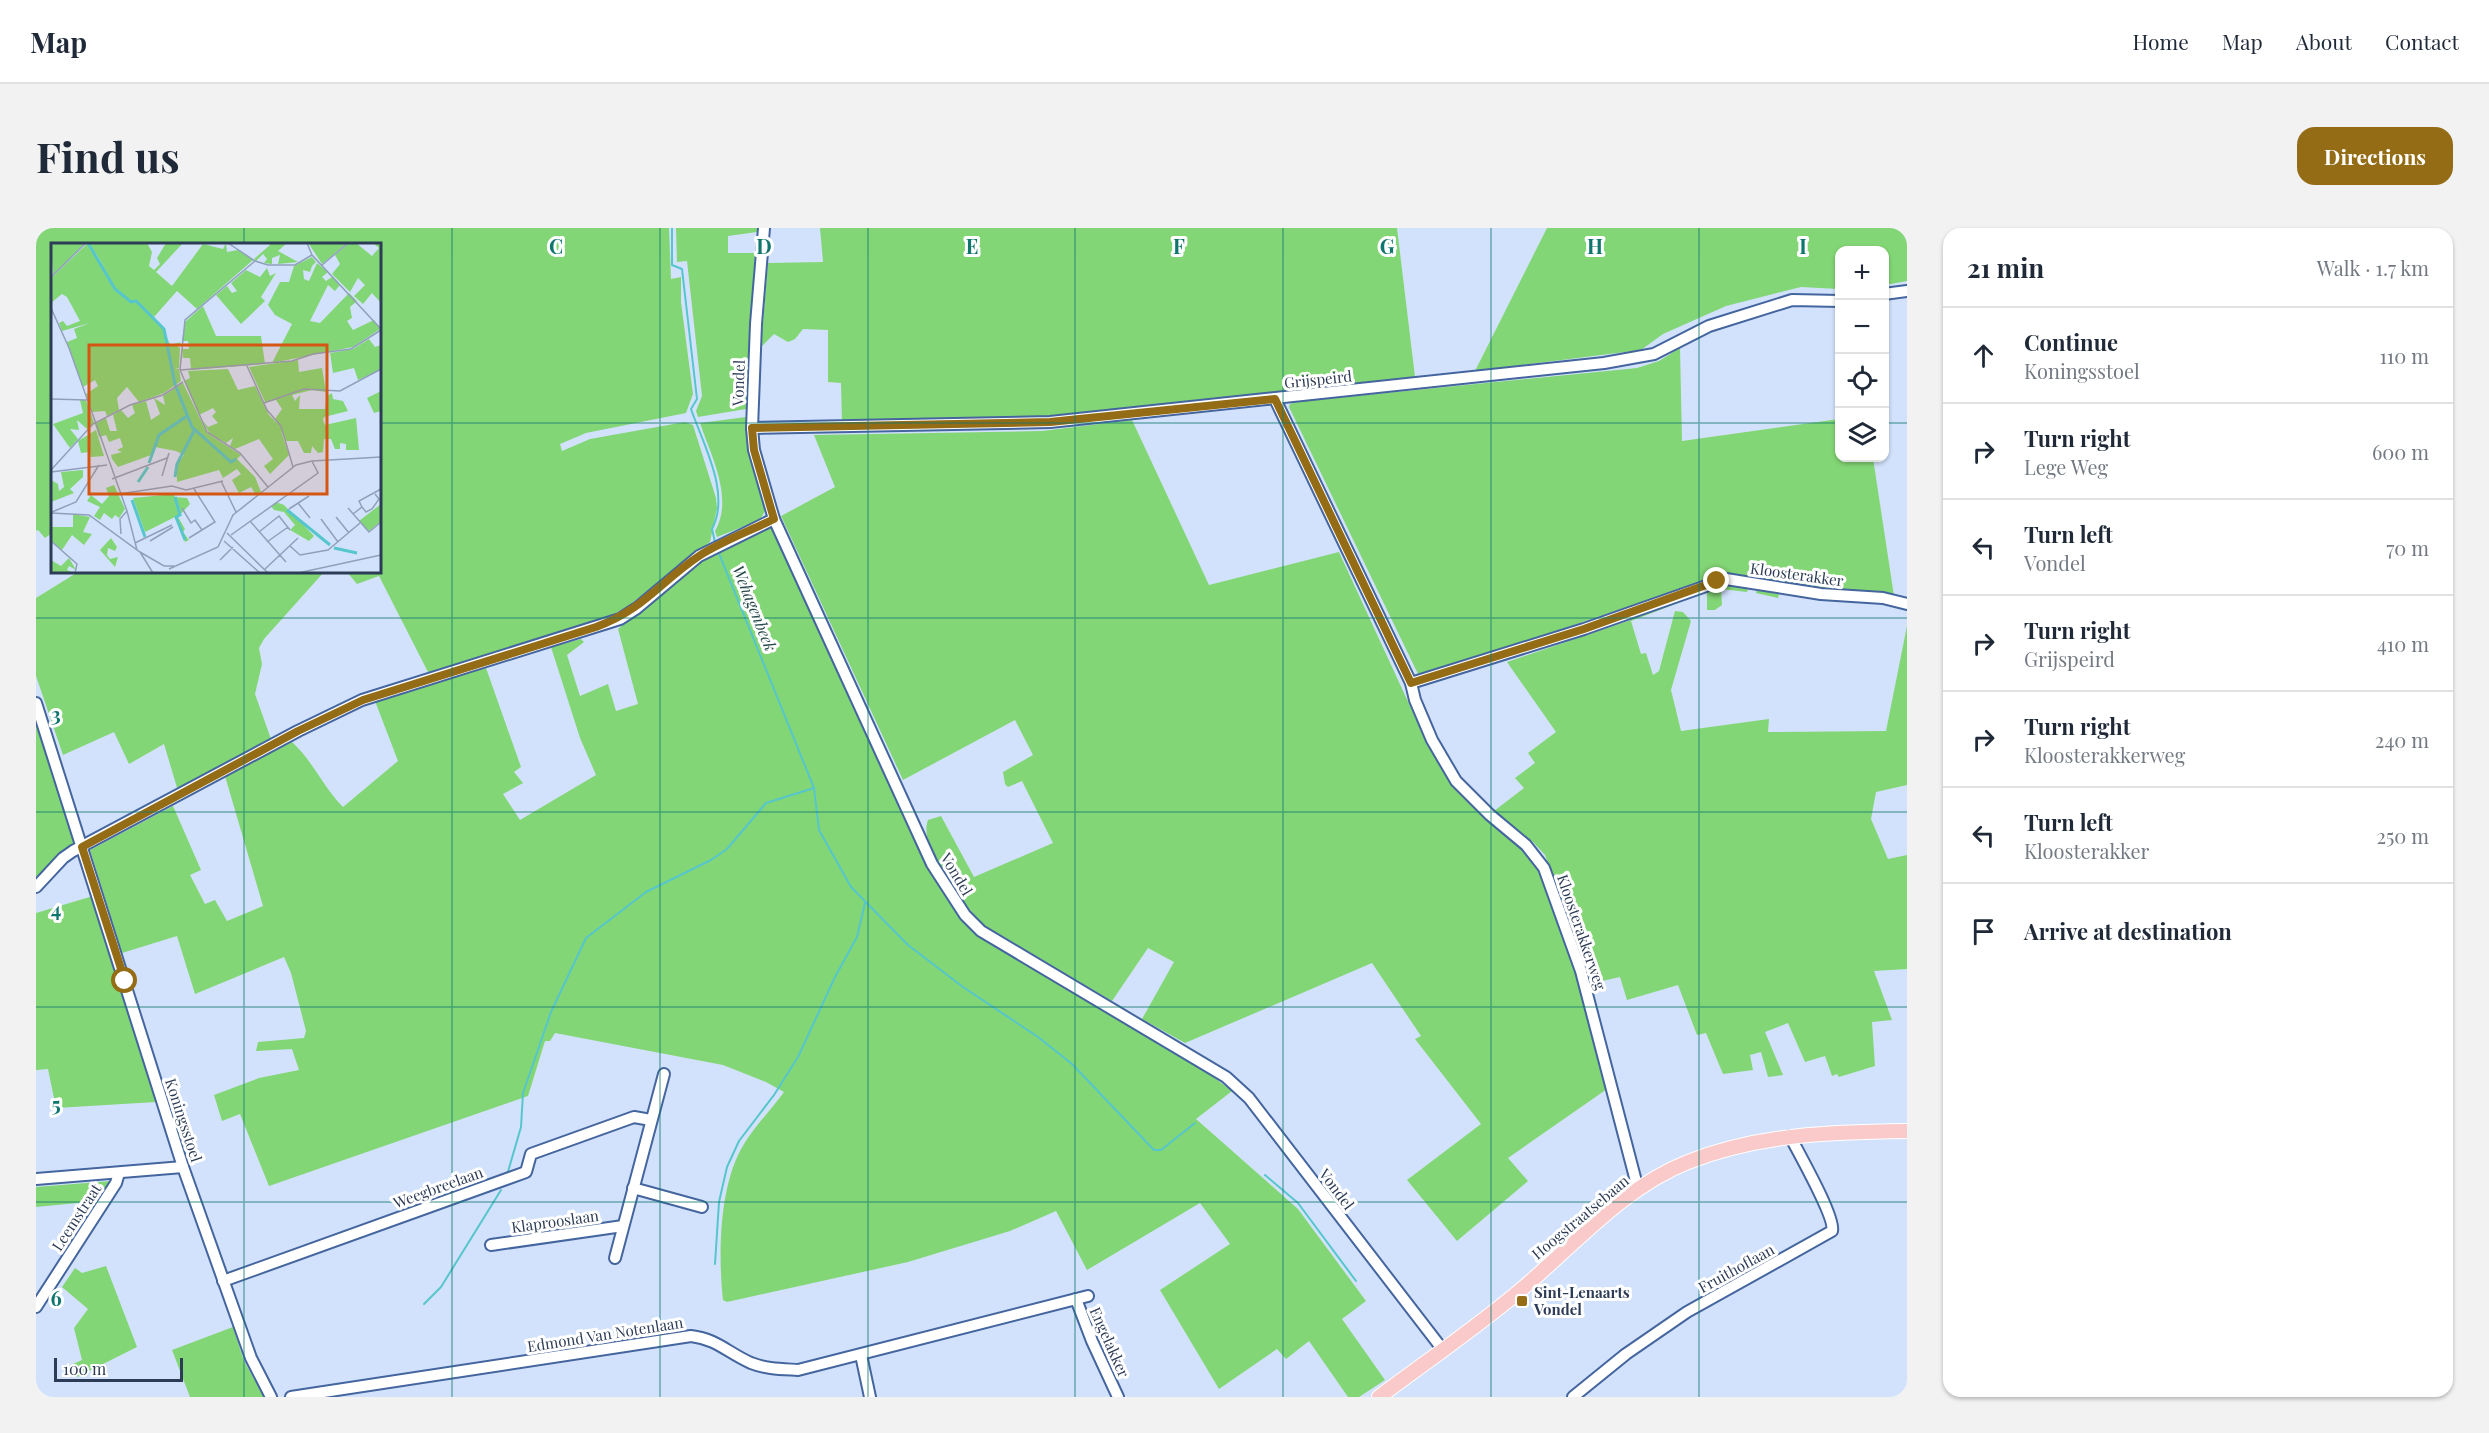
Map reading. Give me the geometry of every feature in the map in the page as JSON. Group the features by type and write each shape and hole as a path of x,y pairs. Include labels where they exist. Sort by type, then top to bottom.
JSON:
{"main road":[{"name":"Hoogstraatsebaan","path":"1379,1397 1522,1289 1638,1189 1687,1162 1726,1148 1790,1136 1833,1132 1907,1131"}],"street":[{"name":"Vondel","path":"764,228 756,324 752,428 754,450 774,519 932,864 965,915 981,931 1226,1077 1241,1091 1443,1350"},
{"path":"1889,293 1907,291"},
{"name":"Grijspeird","path":"752,428 1050,422 1632,359 1654,354 1709,326 1792,300 1835,301"},
{"name":"Kloosterakkerweg","path":"1275,399 1411,683 1415,700 1432,740 1456,781 1490,815 1527,845 1544,868 1581,971 1638,1189"},
{"path":"36,887 63,858 298,731 363,700 620,619 637,608 699,556 774,519"},
{"name":"Kloosterakker","path":"1411,683 1584,629 1726,579 1821,594 1891,599 1907,603"},
{"name":"Koningsstoel","path":"36,703 183,1167 251,1358 271,1397"},
{"path":"615,1258 664,1074"},
{"name":"Weegbreelaan","path":"223,1281 526,1172 531,1154 634,1117 651,1120"},
{"name":"Fruithoflaan","path":"1573,1397 1626,1354 1687,1312 1832,1232 1833,1223 1790,1136"},
{"path":"36,1179 183,1167"},
{"name":"Leemstraat","path":"36,1307 116,1183 119,1173"},
{"path":"633,1188 702,1207"},
{"name":"Klaprooslaan","path":"491,1245 623,1226"},
{"name":"Edmond Van Notenlaan","path":"291,1397 691,1336 708,1338 752,1364 773,1369 798,1370 1088,1296"},
{"name":"Engelakker","path":"1076,1299 1092,1341 1119,1397"},
{"path":"861,1355 870,1397"}],"green space":[{"path":"36,228 669,228 671,279 681,277 681,302 693,394 686,413 586,433 560,444 562,451 590,439 685,422 693,425 716,498 717,508 710,542 628,606 607,618 429,674 379,576 357,584 348,573 381,573 381,243 51,243 51,534 45,538 38,530 36,531"},
{"path":"676,228 757,228 757,232 728,236 728,253 755,253 746,409 698,417 696,411 702,396 687,261 677,262"},
{"path":"820,228 1397,228 1415,377 1054,416 842,424 841,383 828,382 828,330 803,329 795,339 788,342 774,334 761,347 768,263 823,262"},
{"path":"1547,228 1907,228 1907,281 1889,284 1889,246 1835,246 1835,289 1801,287 1726,306 1663,334 1641,350 1475,371"},
{"path":"1680,348 1682,441 1835,420 1835,462 1874,462 1894,596 1824,590 1817,586 1782,581 1778,598 1756,593 1757,587 1749,586 1747,592 1721,589 1722,605 1715,610 1707,610 1707,592 1631,621 1641,654 1646,653 1653,675 1659,671 1675,611 1683,612 1691,621 1671,690 1681,731 1769,719 1768,732 1886,731 1907,626 1907,785 1876,792 1871,819 1888,859 1907,855 1907,969 1874,971 1892,1020 1872,1022 1875,1066 1839,1077 1837,1074 1832,1076 1825,1056 1805,1062 1788,1023 1765,1032 1783,1075 1768,1077 1761,1052 1750,1055 1753,1070 1723,1074 1706,1033 1697,1035 1678,985 1627,1000 1620,977 1602,981 1600,976 1587,979 1545,855 1533,842 1494,811 1524,788 1515,778 1535,763 1528,753 1556,732 1507,662 1631,620 1624,608 1426,675 1418,674 1289,407 1290,404 1296,402 1637,368 1659,361"},
{"path":"746,417 748,440 766,509 760,520 717,537 715,531 720,518 722,491 715,463 700,423"},
{"path":"1132,420 1209,585 1339,552 1422,732 1450,782 1473,806 1531,854 1547,882 1576,973 1607,1089 1508,1158 1528,1181 1457,1241 1407,1180 1481,1124 1415,1039 1421,1036 1372,963 1185,1043 1142,1019 1174,962 1148,948 1112,1001 987,927 967,907 936,862 927,832 928,820 941,816 974,877 1053,843 1022,781 1008,787 1005,784 1003,772 1033,755 1015,720 903,780 781,516 835,487 814,435 1042,431"},
{"path":"773,525 964,920 1200,1067 1232,1091 1196,1119 1298,1209 1366,1301 1342,1319 1385,1380 1359,1397 1348,1397 1309,1341 1286,1359 1277,1349 1219,1389 1160,1290 1230,1244 1200,1203 1087,1270 1056,1211 1010,1231 908,1262 727,1302 723,1300 721,1241 729,1179 744,1144 784,1092 766,1082 723,1065 555,1033 550,1041 545,1041 528,1096 269,1186 240,1114 222,1121 214,1095 259,1078 299,1070 292,1049 256,1051 258,1042 304,1038 306,1031 291,973 284,957 195,994 177,936 122,953 90,850 173,806 201,870 190,875 205,904 215,900 227,921 263,906 225,776 292,742 343,807 398,761 375,701 486,668 521,767 514,772 523,783 503,794 520,820 596,775 580,738 551,647 581,639 584,642 567,655 580,696 608,684 616,711 638,704 618,629 689,569 715,552"},
{"path":"76,573 323,573 264,639 259,648 262,664 255,694 271,739 178,791 164,744 129,764 114,732 63,755 36,676 36,598"},
{"path":"36,714 76,840 36,881"},
{"path":"93,896 156,1102 56,1108 48,1069 36,1070 36,913"},
{"path":"111,1181 98,1201 36,1207 36,1187"},
{"path":"106,1266 137,1347 77,1377 73,1364 82,1360 74,1328 88,1309 62,1287 75,1268 82,1273"},
{"path":"233,1327 244,1361 264,1397 190,1397 172,1350"}],"waterway":[{"name":"Wehagenbeek","path":"672,228 672,265 682,269 697,399 691,409 717,484 717,515 712,529 715,542"},
{"path":"718,551 814,788 819,830 851,887 908,945 963,987 1038,1037 1072,1064 1154,1150 1161,1150 1195,1123"},
{"path":"507,1175 521,1127 523,1093 551,1012 586,938 646,892 711,860 727,849 766,803 814,788"},
{"path":"715,1264 719,1202 727,1167 739,1141 774,1095 798,1057 835,977 857,937 865,903"},
{"path":"1265,1175 1298,1203 1356,1281"},
{"path":"424,1304 441,1287 501,1190"}],"place":[{"name":"Sint-Lenaarts Vondel","path":"1522,1301"}],"route":[{"path":"125,981 82,847 298,731 363,700 620,619 637,608 699,556 774,519 754,450 752,428 1050,422 1275,399 1411,683 1584,629 1717,581"}]}
